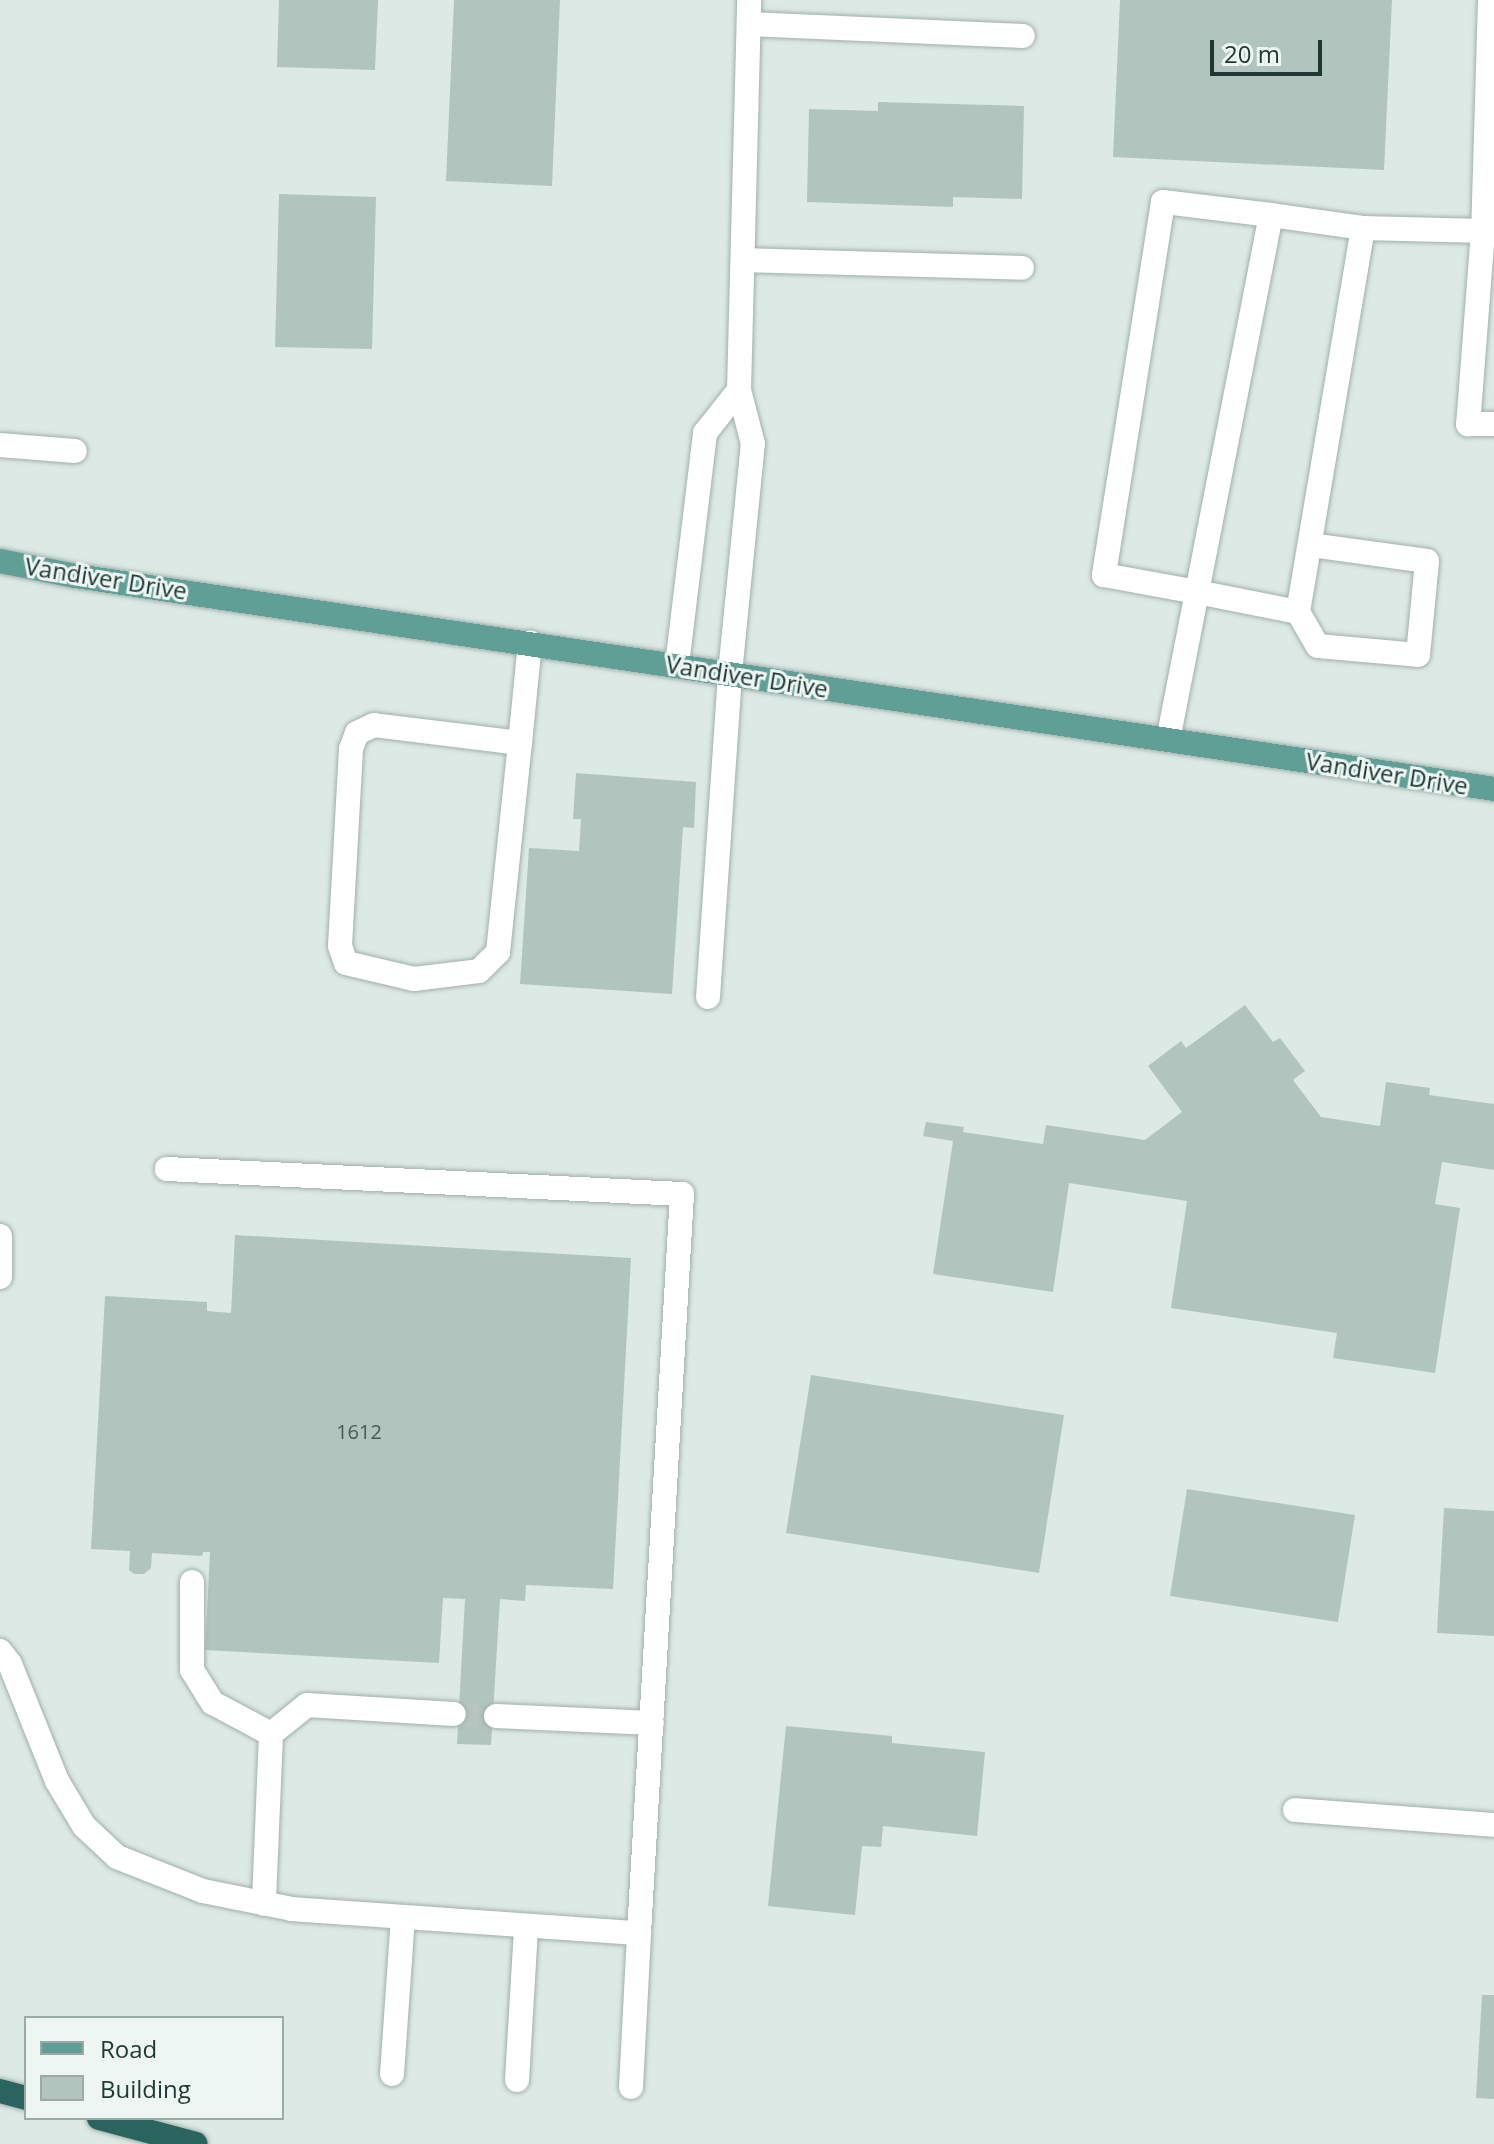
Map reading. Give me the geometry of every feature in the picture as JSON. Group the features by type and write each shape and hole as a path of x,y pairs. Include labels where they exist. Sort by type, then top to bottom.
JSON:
{"highway":[{"path":"0,2091 24,2097"},
{"path":"106,2120 196,2144"}],"main road":[{"name":"Vandiver Drive","path":"0,561 76,576 1494,789"}],"street":[{"path":"1490,0 1483,231 1468,424 1494,424"},
{"path":"708,997 730,673 753,444 739,390 749,12 1023,36"},
{"path":"1298,612 1104,575 1163,202 1363,228 1483,231"},
{"path":"1168,740 1271,215"},
{"path":"1310,545 1427,561 1418,655 1318,646 1298,612 1363,228"},
{"path":"743,260 1022,268"},
{"path":"677,665 705,433 739,390"},
{"path":"0,445 75,451"},
{"path":"520,743 374,725 357,733 351,749 340,946 346,963 414,979 479,971 498,952 520,743 530,642"},
{"path":"167,1169 682,1194 631,2087"},
{"path":"0,1236 0,1277"},
{"path":"192,1582 192,1670 213,1703 271,1734"},
{"path":"0,1651 10,1664 57,1781 84,1826 117,1857 203,1891 264,1904 526,1927 639,1933"},
{"path":"264,1904 271,1734 307,1705 454,1714"},
{"path":"496,1716 652,1723"},
{"path":"1295,1810 1494,1825"},
{"path":"392,2074 403,1917"},
{"path":"517,2080 526,1927"}],"building":[{"path":"279,0 378,0 375,70 277,67"},
{"path":"454,0 560,0 552,186 446,181"},
{"path":"1120,0 1392,0 1384,170 1113,157"},
{"path":"878,102 1024,106 1022,199 953,197 953,207 807,202 809,109 878,111"},
{"path":"279,194 376,197 372,349 275,347"},
{"path":"576,773 696,782 694,828 683,827 672,994 520,984 529,848 579,851 581,819 573,819"},
{"path":"1245,1005 1273,1042 1280,1038 1305,1071 1293,1080 1321,1117 1380,1126 1386,1082 1430,1088 1429,1095 1494,1104 1494,1170 1442,1162 1435,1204 1460,1208 1435,1373 1333,1358 1337,1333 1171,1308 1187,1201 1069,1183 1053,1292 933,1274 953,1141 923,1136 926,1122 964,1127 963,1132 1043,1144 1046,1125 1145,1140 1182,1112 1148,1066 1181,1041 1186,1048"},
{"path":"235,1235 631,1258 613,1589 526,1585 525,1601 500,1599 491,1745 457,1744 465,1599 443,1598 439,1663 205,1650 210,1552 203,1552 202,1556 152,1553 151,1568 144,1574 134,1574 129,1570 130,1551 91,1549 105,1296 207,1302 207,1311 231,1313"},
{"path":"811,1375 1064,1415 1039,1573 786,1533"},
{"path":"1187,1489 1355,1515 1338,1622 1170,1596"},
{"path":"1444,1508 1494,1511 1494,1636 1437,1633"},
{"path":"786,1726 892,1736 892,1743 985,1752 977,1836 883,1826 881,1847 862,1846 855,1915 768,1906"},
{"path":"1482,1995 1494,1995 1494,2099 1476,2098"}],"tunnel":[{"path":"454,1714 496,1716"}]}
